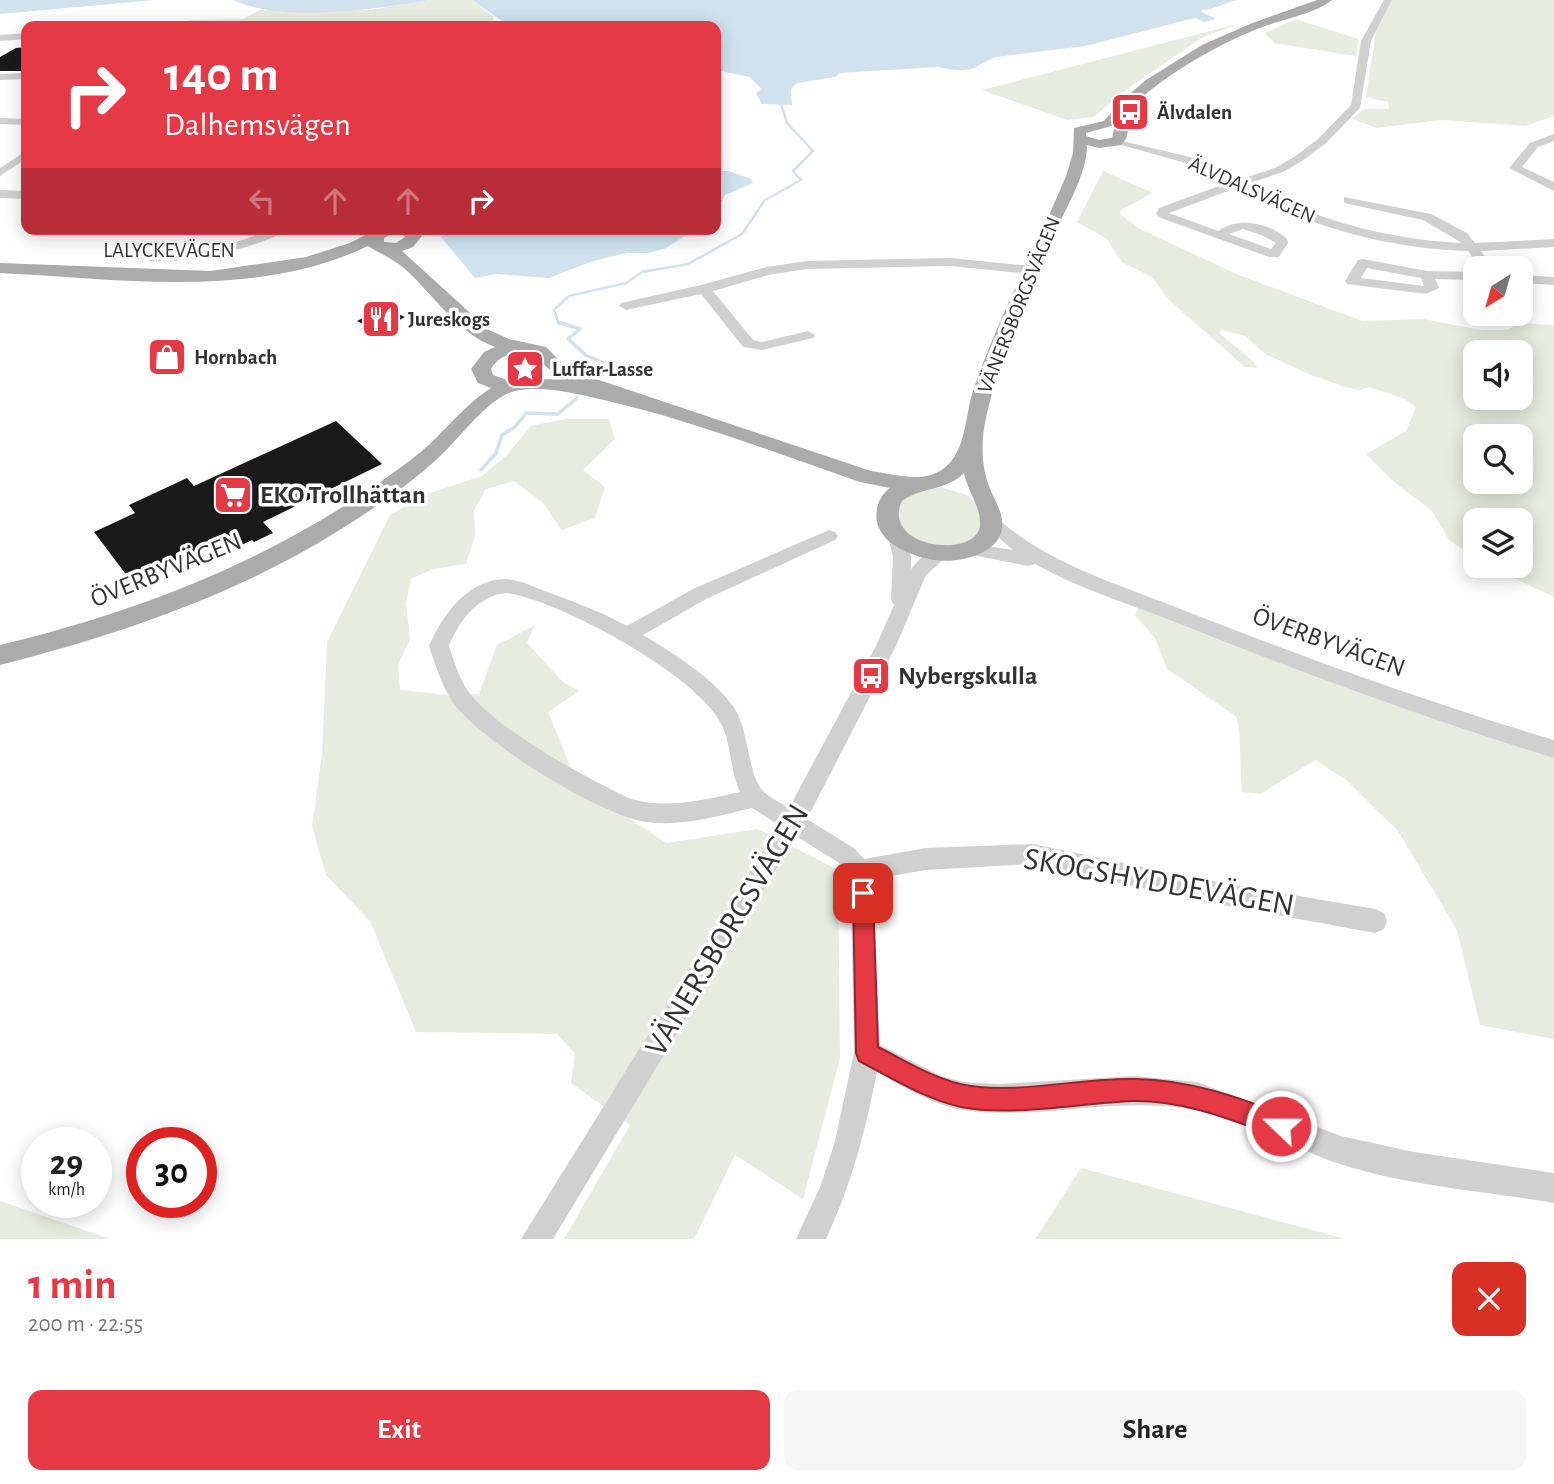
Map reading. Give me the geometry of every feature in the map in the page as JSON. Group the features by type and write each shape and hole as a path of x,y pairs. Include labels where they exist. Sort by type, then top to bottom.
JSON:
{"main road":[{"name":"VÄNERSBORGSVÄGEN","path":"992,523 976,481 972,440 976,417 1032,270 1075,174 1080,131 1109,124 1133,98 1180,63 1235,34 1327,0"},
{"name":"VÄNERSBORGSVÄGEN","path":"1075,174 1093,150 1114,140 1126,116 1165,75"},
{"path":"1093,127 1108,129 1114,140"},
{"path":"1081,139 1114,140"},
{"path":"407,235 408,262"},
{"path":"383,237 433,290 479,332 519,348"},
{"name":"LALYCKEVÄGEN","path":"0,268 204,277 267,269 336,253 383,237"},
{"path":"479,332 486,347 484,369 492,383 568,386 651,405"},
{"path":"484,369 500,351 519,348 537,350 567,375 651,405 885,481 961,487 982,501"},
{"name":"ÖVERBYVÄGEN","path":"0,655 146,611 271,557 369,500 430,455 492,395 544,373 549,362"},
{"name":"ÖVERBYVÄGEN","path":"474,410 484,369"},
{"path":"776,444 804,449 880,472 919,476 944,465 976,417"},
{"name":"VÄNERSBORGSVÄGEN","path":"897,536 888,522 887,509 895,495 952,473 972,440"},
{"path":"820,461 861,482 874,492 887,509"},
{"path":"897,536 917,548 943,553 969,549 986,538 992,523"}],"street":[{"path":"1220,235 1162,214 1190,198 1279,170 1298,159 1347,116 1356,106 1366,41 1388,0"},
{"path":"0,48 4,38"},
{"path":"0,76 21,76"},
{"path":"0,121 21,122"},
{"path":"1554,137 1534,145 1516,168 1554,187"},
{"name":"ÄLVDALSVÄGEN","path":"1114,140 1176,156 1285,208 1328,223 1390,238 1471,247 1509,248 1554,243"},
{"path":"0,173 21,158"},
{"path":"0,194 21,195"},
{"path":"1348,200 1427,217 1458,233 1478,256"},
{"path":"142,256 172,258 202,254 267,235"},
{"path":"626,306 704,289 767,271 807,265 950,262 1032,270"},
{"path":"1427,275 1432,288 1426,290 1352,281 1363,264 1427,275 1463,276"},
{"path":"1533,280 1554,281"},
{"path":"704,289 748,344 762,346 808,335"},
{"name":"ÖVERBYVÄGEN","path":"992,523 1014,544 1036,558 1088,580 1364,686 1554,749"},
{"path":"629,634 680,603 751,570 786,559 829,536"},
{"name":"VÄNERSBORGSVÄGEN","path":"897,536 902,557 900,612"},
{"name":"ÖVERBYVÄGEN","path":"969,549 1025,558 1032,564 1088,580"},
{"name":"VÄNERSBORGSVÄGEN","path":"536,1239 657,1047 793,822 843,732 918,572 930,560 943,553"},
{"path":"755,798 695,811 646,813 612,803 550,767 476,714 462,699 439,646 445,628 463,608 485,590 507,586 573,608 629,634 671,662 719,704 733,721 748,787 755,798 847,856 859,871 863,893 867,1053 849,1141 834,1189 811,1239"},
{"name":"SKOGSHYDDEVÄGEN","path":"859,871 926,859 1033,854 1206,891 1376,921"},
{"path":"867,1053 937,1089 963,1096 999,1098 1135,1090 1197,1096 1341,1150 1414,1166 1554,1188"}],"shaded area":[{"path":"430,0 472,0 494,17 493,21 187,21 243,19 260,10 370,10"},
{"path":"1392,0 1554,0 1554,116 1526,126 1441,120 1377,128 1352,119 1364,109 1389,109 1388,102 1366,97 1376,32"},
{"path":"1296,19 1358,39 1356,56 1274,43 1265,33"},
{"path":"1241,23 1201,38 1120,94 1094,117 1067,120 982,90"},
{"path":"1103,171 1153,193 1121,210 1120,214 1140,229 1239,275 1362,321 1424,319 1480,330 1507,330 1514,326 1533,326 1533,324 1554,325 1554,597 1514,578 1533,578 1533,508 1463,508 1463,550 1449,540 1432,511 1394,482 1366,454 1406,431 1416,407 1405,399 1369,387 1359,390 1311,375 1265,354 1245,336 1221,330 1219,333 1253,361 1257,368 1245,367 1170,301 1152,277 1122,262 1107,239 1077,222"},
{"path":"566,419 609,419 615,439 583,470 605,487 595,518 562,530 543,503 514,481 486,489 474,510 475,536 466,564 433,569 411,579 406,603 410,639 398,665 400,690 449,695 479,694 497,645 535,625 527,643 563,682 579,691 548,712 573,773 626,816 666,843 758,829 838,870 840,1058 803,1199 735,1155 694,1239 564,1239 630,1125 571,1083 575,1054 557,1034 416,1032 370,921 326,875 312,826 322,754 327,642 390,515 427,494 482,476 508,454 530,426"},
{"path":"940,487 967,495 984,512 975,540 953,546 934,546 917,540 898,527 896,507 900,502 915,492"},
{"path":"1139,606 1554,755 1554,1039 1480,1025 1457,930 1398,831 1346,780 1315,760 1261,794 1242,792 1237,717 1167,669 1155,638 1135,615"},
{"path":"1081,1168 1346,1239 1035,1239"},
{"path":"0,1201 21,1208 21,1218 49,1218 110,1239 0,1239"}],"water":[{"path":"0,0 155,0 0,14"},
{"path":"233,0 430,0 358,10 303,12 253,7"},
{"path":"472,0 1237,0 1202,10 1201,12 1215,18 1214,20 1203,22 1196,18 1085,46 996,57 967,70 937,67 840,73 835,77 797,83 791,89 792,105 762,104 756,93 761,89 750,77 721,71 721,21 502,21"},
{"path":"721,171 751,179 753,183 725,195 721,203"},
{"path":"687,235 666,248 593,261 549,278 496,274 475,278 441,237"}],"building":[{"path":"21,48 21,71 0,71 0,57"},
{"name":"Jureskogs","path":"384,307 405,317 378,332 357,321"},
{"name":"EKO Trollhättan","path":"336,421 382,464 263,522 273,533 254,542 252,540 238,547 231,538 134,585 94,532 135,513 129,505 187,478 194,486"}],"waterway":[{"path":"558,322 554,310 569,296 626,283 642,272 688,264 742,234 765,200 801,180 793,171 813,151 787,123 781,104"},
{"path":"558,322 580,329 568,339 587,356 607,364 606,371"},
{"path":"481,470 496,453 502,435 515,427 526,413 558,414 577,398"}],"place":[{"name":"Älvdalen","path":"1130,112"},
{"name":"Jureskogs","path":"381,319"},
{"name":"Hornbach","path":"167,357"},
{"name":"Luffar-Lasse","path":"525,369"},
{"name":"EKO Trollhättan","path":"233,495"},
{"name":"Nybergskulla","path":"871,676"}],"route":[{"path":"863,893 867,1053 937,1089 963,1096 999,1098 1135,1090 1197,1096 1281,1126"}]}
